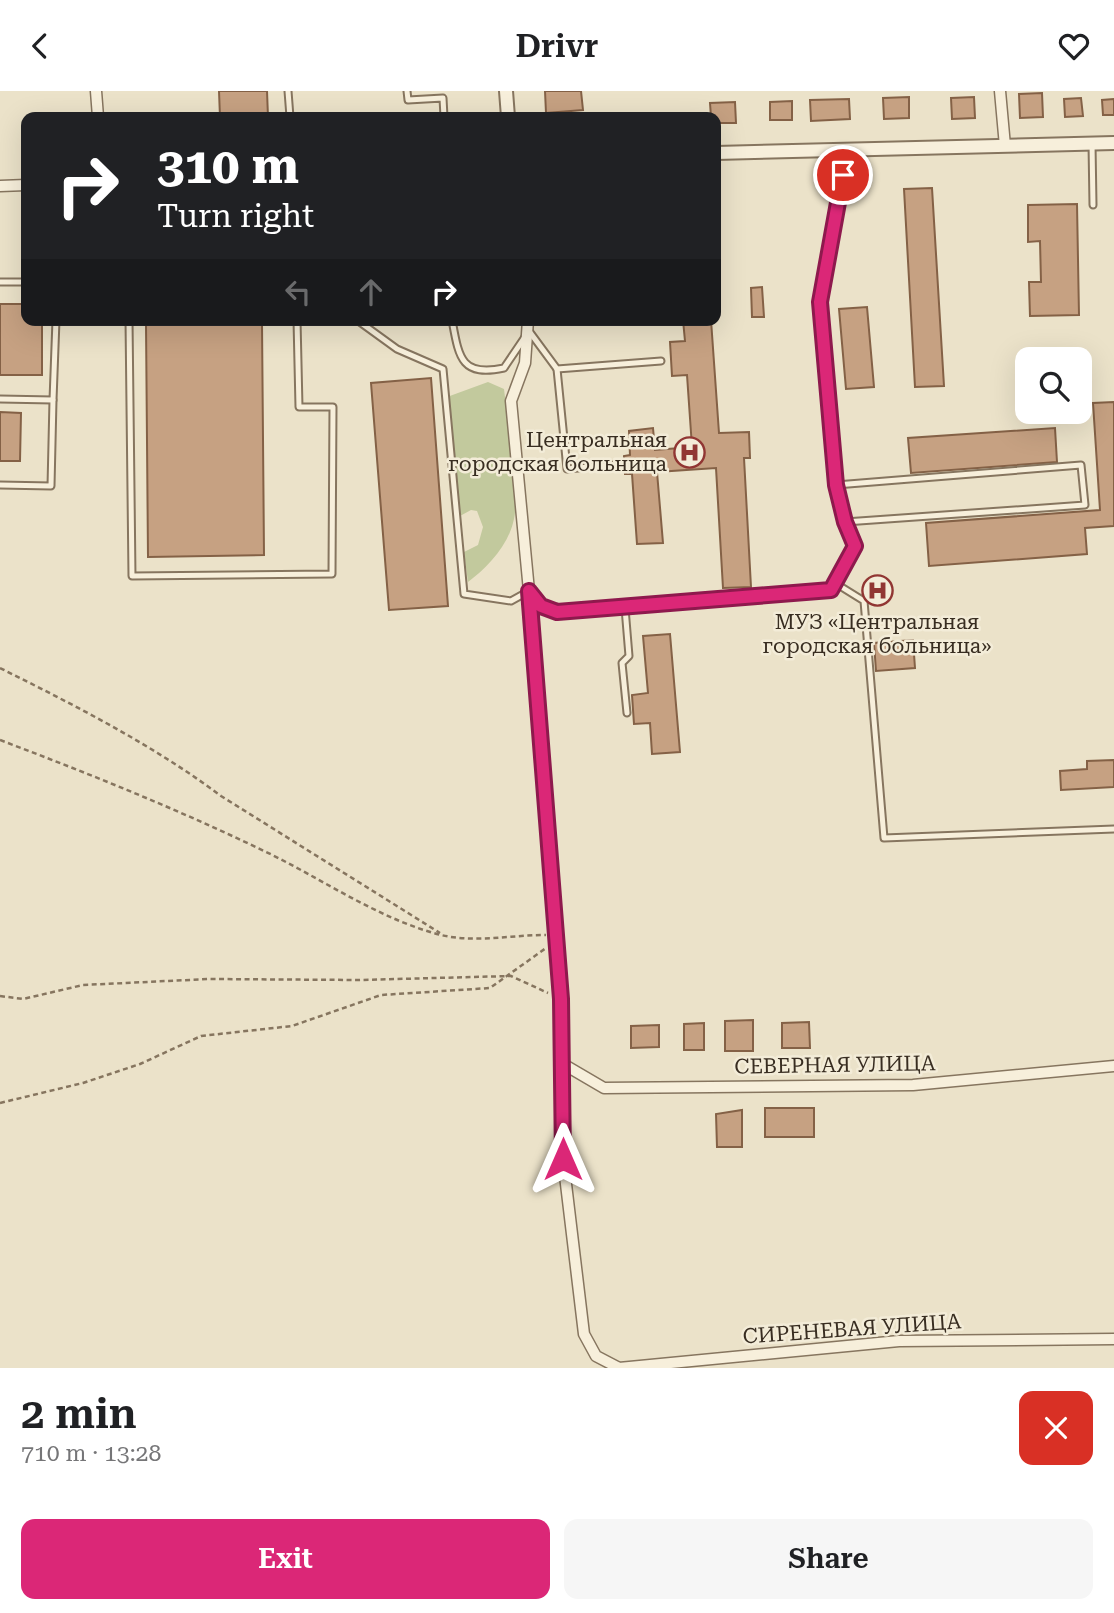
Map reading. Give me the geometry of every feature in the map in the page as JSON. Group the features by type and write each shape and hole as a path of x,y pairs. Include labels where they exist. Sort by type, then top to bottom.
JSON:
{"street":[{"path":"96,91 98,112"},
{"path":"506,91 508,112"},
{"path":"1000,91 1005,146"},
{"path":"721,153 1114,143"},
{"path":"0,186 21,185"},
{"path":"528,326 525,363 510,401 529,591 561,999 563,1064"},
{"name":"СЕВЕРНАЯ УЛИЦА","path":"563,1064 604,1088 913,1085 1114,1066"},
{"name":"СИРЕНЕВАЯ УЛИЦА","path":"563,1064 563,1159 584,1334 596,1356 619,1368 899,1341 1114,1339"}],"lane":[{"path":"288,91 290,112"},
{"path":"407,91 408,100 443,98 443,112"},
{"path":"1092,144 1093,205"},
{"path":"365,326 397,349 443,369 464,594 511,601 529,591 541,606 557,612 831,590 855,546 845,522 836,485 820,302 848,150"},
{"path":"0,282 21,282"},
{"path":"0,485 51,486 56,326"},
{"path":"129,326 132,576 332,574 333,407 299,407 297,326"},
{"path":"453,326 459,356 470,367 482,372 504,368 528,326 557,369 567,469 612,465"},
{"path":"557,369 661,361"},
{"path":"0,399 53,400"},
{"path":"836,485 1081,465 1085,505 845,522"},
{"path":"835,583 864,601 884,838 1114,829"},
{"path":"625,608 629,656 622,663 626,713"}],"path":[{"path":"0,668 74,705 189,772 221,796 443,935"},
{"path":"0,740 149,797 266,852 411,926 443,935 477,939 546,935 556,938"},
{"path":"0,1103 94,1079 140,1064 201,1036 292,1026 381,995 490,988 511,976 556,938"},
{"path":"0,996 23,999 83,985 209,979 359,980 511,976 561,999"}],"green space":[{"path":"488,382 504,389 515,476 515,510 510,532 501,549 482,571 468,582 464,552 478,545 483,527 477,511 471,510 460,516 447,397"}],"building":[{"path":"219,91 267,91 268,112 220,112"},
{"path":"545,91 581,91 583,110 546,112"},
{"path":"1042,93 1043,117 1020,118 1019,94"},
{"path":"909,97 909,118 884,119 883,98"},
{"path":"974,97 975,118 952,119 951,98"},
{"path":"1081,98 1083,116 1065,117 1064,99"},
{"path":"849,99 850,119 811,121 810,100"},
{"path":"1114,99 1114,115 1103,115 1102,100"},
{"path":"792,101 792,120 770,120 770,102"},
{"path":"735,102 736,123 721,123 721,112 711,112 710,103"},
{"path":"932,188 944,386 915,387 904,189"},
{"path":"1077,204 1079,315 1030,316 1029,282 1041,282 1040,241 1028,242 1028,205"},
{"path":"762,287 764,317 752,317 751,288"},
{"path":"0,304 21,304 21,326 42,326 42,375 0,375"},
{"path":"867,307 874,387 846,389 839,309"},
{"path":"146,326 262,326 264,555 148,557"},
{"name":"Центральная городская больница","path":"684,326 711,326 719,433 749,432 750,458 744,458 751,587 723,588 716,468 657,472 663,543 637,544 632,474 625,474 624,456 630,455 629,431 653,428 655,450 692,447 687,375 672,376 670,342 685,341"},
{"path":"431,378 448,606 389,610 371,383"},
{"path":"1114,402 1114,526 1085,528 1087,554 929,566 926,523 1100,510 1093,403"},
{"path":"0,412 21,413 20,461 0,461"},
{"path":"1055,428 1057,462 911,473 908,438"},
{"path":"670,634 680,752 652,754 650,723 634,724 632,695 648,693 643,636"},
{"path":"913,640 915,668 876,671 874,643"},
{"path":"1114,760 1114,787 1061,790 1060,771 1087,769 1087,761"},
{"path":"753,1020 753,1051 725,1051 725,1021"},
{"path":"809,1022 810,1048 782,1048 782,1023"},
{"path":"704,1023 704,1050 684,1050 684,1024"},
{"path":"659,1025 659,1047 631,1048 631,1026"},
{"path":"765,1108 814,1108 814,1137 765,1137"},
{"path":"742,1110 742,1147 717,1147 716,1114"}],"place":[{"name":"Центральная городская больница","path":"690,452"},
{"name":"МУЗ «Центральная городская больница»","path":"877,590"}],"route":[{"path":"563,1159 561,999 529,591 541,606 557,612 831,590 855,546 845,522 836,485 820,302 843,175"}]}
